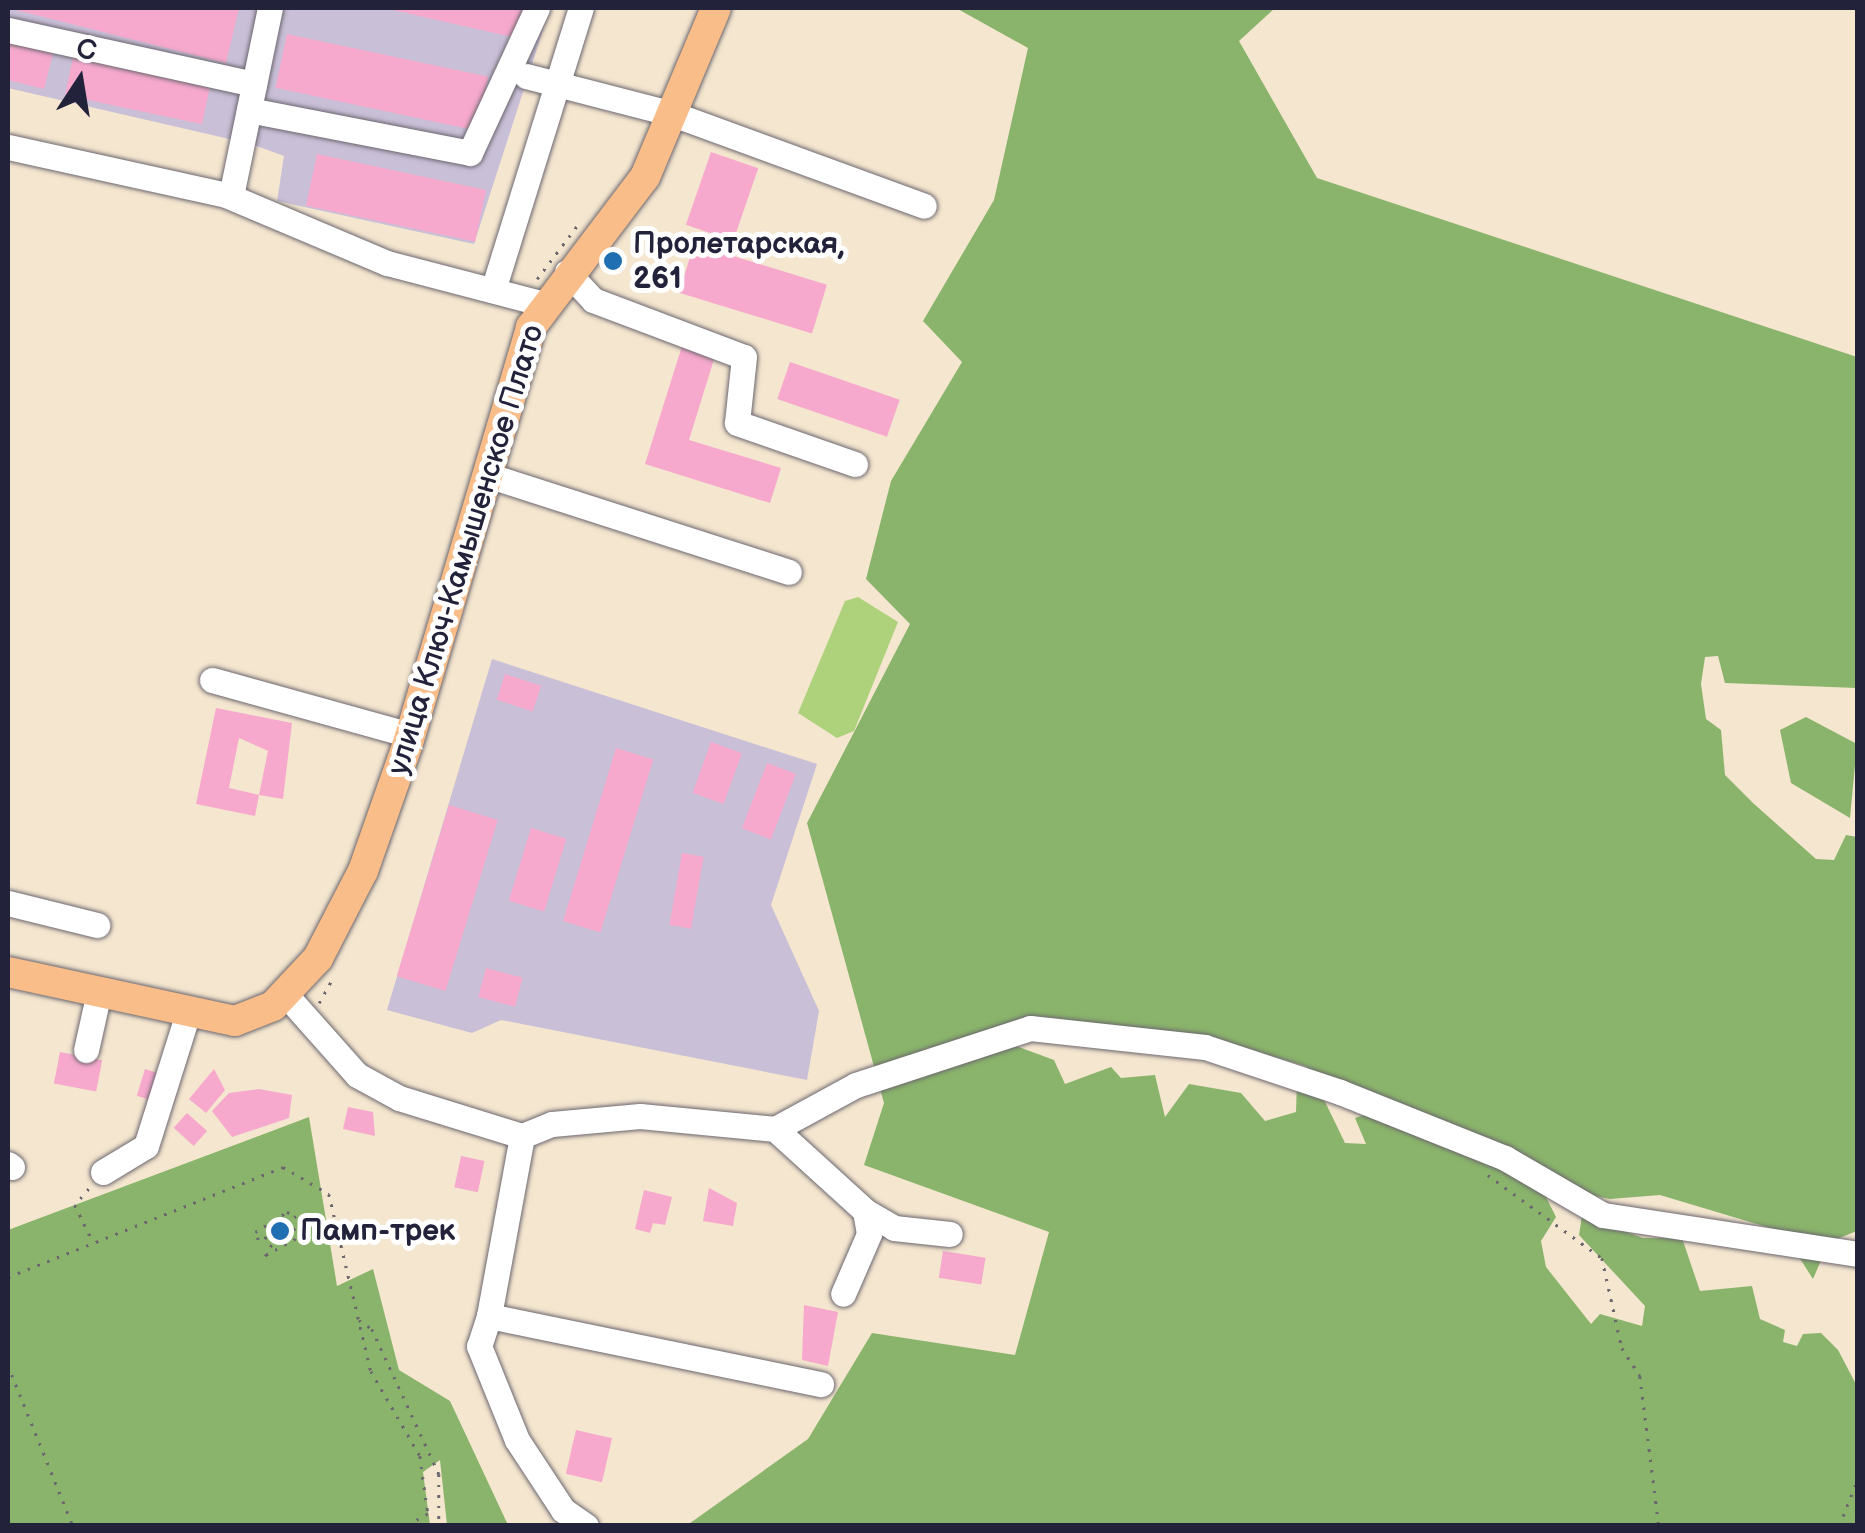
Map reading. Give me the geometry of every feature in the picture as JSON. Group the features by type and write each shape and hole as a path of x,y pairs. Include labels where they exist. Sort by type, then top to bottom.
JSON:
{"main road":[{"name":"улица Ключ-Камышенское Плато","path":"8,972 188,1013 236,1020 296,1006 345,913 410,735 487,476 544,304 625,211 673,114 716,8"}],"street":[{"path":"231,196 270,8"},
{"path":"249,110 470,153 537,8"},
{"path":"493,290 582,8"},
{"path":"8,30 254,84"},
{"path":"526,76 673,114 924,206"},
{"path":"8,147 231,196 387,264 544,304"},
{"path":"568,272 593,300 744,357 737,424 855,464"},
{"path":"487,476 789,572"},
{"path":"212,680 410,735"},
{"path":"8,904 97,925"},
{"path":"86,1050 100,992"},
{"path":"296,1006 358,1075 399,1098 522,1136 552,1124 640,1116 775,1128 856,1086 1030,1028 1204,1048 1340,1092 1505,1158 1603,1215 1858,1254"},
{"path":"103,1172 146,1146 188,1013"},
{"path":"775,1128 865,1212 894,1228 950,1234"},
{"path":"522,1136 489,1316 479,1346 517,1440 563,1510 586,1526"},
{"path":"843,1294 869,1234 865,1212"},
{"path":"489,1316 821,1384"}],"path":[{"path":"296,1006 340,963"},
{"path":"8,1278 283,1168 329,1194 372,1371 420,1456 429,1526"},
{"path":"1483,1171 1602,1258 1622,1348 1640,1376 1659,1526"},
{"path":"93,1243 76,1205 103,1172"},
{"path":"287,1212 296,1216 283,1232 300,1226 304,1236 269,1257 263,1250 278,1236 258,1240 257,1230 287,1212"},
{"path":"357,1320 372,1329 388,1382 438,1474 439,1526"},
{"path":"8,1366 72,1526"},
{"path":"1839,1526 1858,1478"},
{"path":"406,1526 428,1514"}],"shaded area":[{"path":"8,8 550,8 474,244 277,201 284,156 251,144 8,88"},
{"path":"492,659 817,764 771,905 819,1011 807,1080 501,1020 472,1033 387,1010"}],"green space":[{"path":"956,8 1275,8 1239,41 1317,178 1857,357 1857,688 1725,683 1718,656 1705,657 1701,684 1706,719 1721,730 1725,775 1753,803 1816,859 1834,860 1846,835 1857,837 1857,1231 1829,1242 1813,1279 1783,1232 1660,1195 1610,1199 1540,1185 1556,1217 1541,1241 1546,1267 1591,1324 1600,1314 1642,1326 1645,1306 1579,1235 1582,1216 1643,1238 1682,1238 1700,1291 1752,1286 1760,1319 1785,1330 1783,1342 1797,1346 1803,1334 1821,1333 1838,1350 1857,1386 1857,1525 686,1526 808,1439 872,1333 1015,1355 1049,1232 864,1165 884,1103 807,823 910,624 866,579 891,481 962,362 923,321 994,200 1028,48","holes":["1014,1025 1239,1046 1305,1066 1374,1112 1355,1118 1366,1144 1345,1143 1313,1077 1297,1083 1296,1112 1265,1121 1241,1093 1189,1084 1165,1117 1155,1075 1121,1078 1111,1067 1065,1084 1054,1060 1013,1045"]},
{"path":"858,597 898,622 854,731 837,738 798,713 845,601"},
{"path":"1806,717 1857,744 1850,818 1791,783 1780,730"},
{"path":"309,1117 337,1286 373,1269 399,1370 450,1401 508,1525 447,1525 440,1460 423,1472 430,1525 8,1525 8,1230"}],"building":[{"path":"8,8 239,8 226,63"},
{"path":"384,8 528,8 521,39"},
{"path":"287,34 488,77 477,131 276,88"},
{"path":"8,42 53,53 44,89 8,80"},
{"path":"74,53 211,82 202,124 65,95"},
{"path":"711,152 758,168 733,241 686,225"},
{"path":"317,154 486,190 475,242 306,206"},
{"path":"694,244 827,285 812,333 679,293"},
{"path":"682,346 715,356 689,440 781,468 770,503 645,464"},
{"path":"790,362 900,400 887,437 777,399"},
{"path":"505,674 541,686 533,711 497,700"},
{"path":"216,708 292,723 283,799 259,795 255,816 196,804","holes":["239,738 268,751 259,795 229,788"]},
{"path":"711,742 742,753 724,804 693,793"},
{"path":"616,748 653,759 600,932 563,921"},
{"path":"767,763 796,774 771,839 742,828"},
{"path":"449,805 498,820 445,991 397,976"},
{"path":"531,828 566,839 544,911 509,901"},
{"path":"682,853 704,857 691,929 669,925"},
{"path":"486,968 523,978 515,1007 478,997"},
{"path":"60,1052 102,1060 96,1092 54,1083"},
{"path":"145,1069 165,1075 157,1102 137,1096"},
{"path":"214,1069 225,1090 206,1113 189,1099"},
{"path":"259,1089 292,1095 289,1118 232,1137 212,1111 229,1093"},
{"path":"348,1107 373,1112 375,1136 343,1129"},
{"path":"187,1113 207,1131 194,1146 174,1128"},
{"path":"461,1156 484,1161 478,1192 454,1187"},
{"path":"709,1188 737,1203 733,1226 703,1221"},
{"path":"644,1190 672,1197 665,1225 653,1223 650,1233 635,1229"},
{"path":"943,1251 985,1258 981,1284 939,1278"},
{"path":"804,1305 838,1312 828,1366 802,1360"},
{"path":"576,1430 612,1438 602,1482 566,1474"}],"place":[{"name":"Пролетарская, 261","path":"613,261"},
{"name":"Памп-трек","path":"280,1231"}]}
